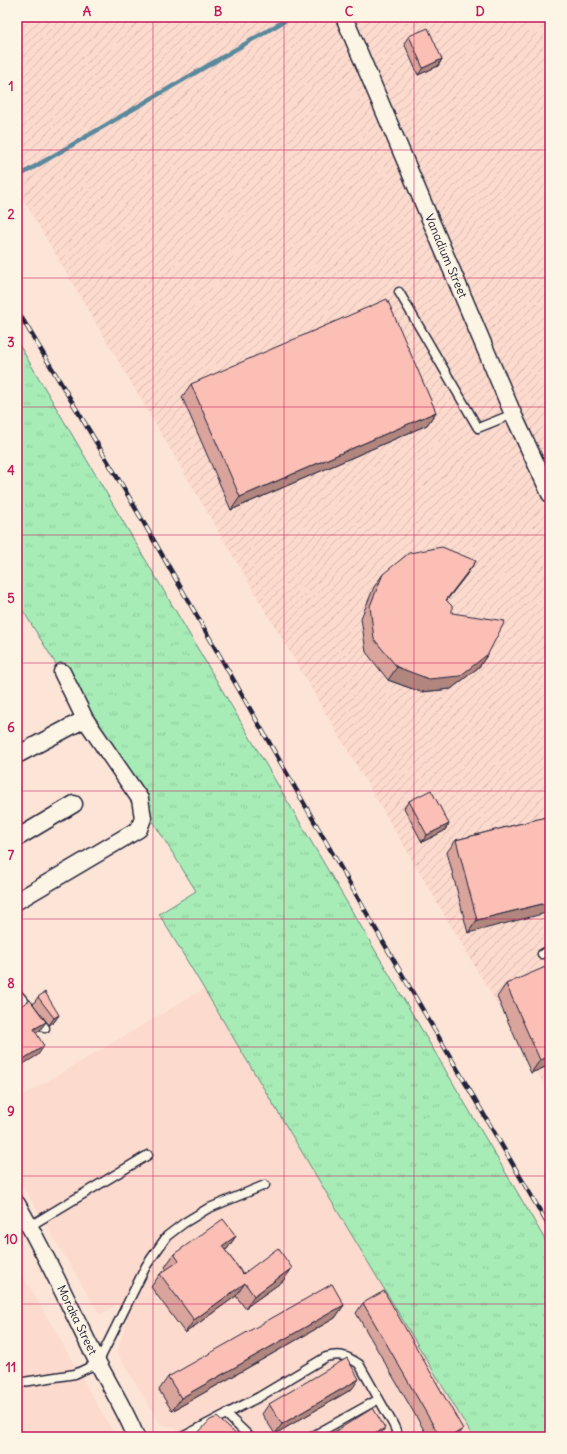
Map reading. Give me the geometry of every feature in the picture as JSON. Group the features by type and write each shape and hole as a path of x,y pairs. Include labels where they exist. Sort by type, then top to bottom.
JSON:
{"street":[{"name":"Vanadium Street","path":"344,17 513,414 550,494"},
{"path":"17,901 139,829 142,824 143,813 140,799 84,719 62,672"},
{"path":"17,755 84,719"},
{"path":"17,838 74,804"},
{"name":"Moraka Street","path":"17,1204 30,1226 98,1363 128,1416 136,1437"}],"lane":[{"path":"399,292 478,428 513,414"},
{"path":"17,993 45,1028"},
{"path":"30,1226 148,1155"},
{"path":"17,1383 75,1374 98,1363 146,1266 167,1236 184,1223 208,1209 265,1185"},
{"path":"182,1437 259,1397 326,1357 336,1354 350,1358 360,1364 399,1437"},
{"path":"311,1437 379,1399"},
{"path":"226,1414 250,1437"}],"shaded area":[{"path":"17,17 550,17 550,1094 17,189"},
{"path":"204,989 472,1437 181,1437 176,1428 160,1424 117,1353 127,1319 117,1304 100,1315 17,1176 17,1099"},
{"path":"17,1265 116,1437 17,1437"}],"green space":[{"path":"17,341 550,1248 550,1437 473,1437 159,914 196,891 17,601"}],"building":[{"path":"428,28 442,59 423,68 409,36"},
{"path":"387,299 436,412 240,497 191,384"},
{"path":"442,547 476,561 446,600 452,606 452,613 505,621 488,654 460,676 429,679 397,667 374,639 370,606 383,574 409,553"},
{"path":"431,790 449,824 427,835 409,801"},
{"path":"550,816 550,902 477,920 456,840"},
{"path":"550,965 550,1056 540,1060 506,984"},
{"path":"45,992 59,1015 54,1018 38,997"},
{"path":"30,1000 46,1022 34,1029 44,1046 17,1063 17,1005 19,1007"},
{"path":"223,1219 236,1236 222,1246 243,1274 278,1248 292,1268 254,1296 245,1283 194,1320 160,1274 179,1261 174,1254"},
{"path":"332,1284 344,1305 181,1398 168,1377"},
{"path":"384,1291 463,1429 450,1437 440,1437 363,1303"},
{"path":"347,1358 359,1379 282,1424 269,1404"},
{"path":"373,1408 385,1428 370,1437 326,1437"},
{"path":"217,1417 239,1437 203,1437 198,1433 210,1420"}],"waterway":[{"path":"17,177 291,17"}],"railway":[{"path":"17,310 129,497 382,940 550,1228"}]}
